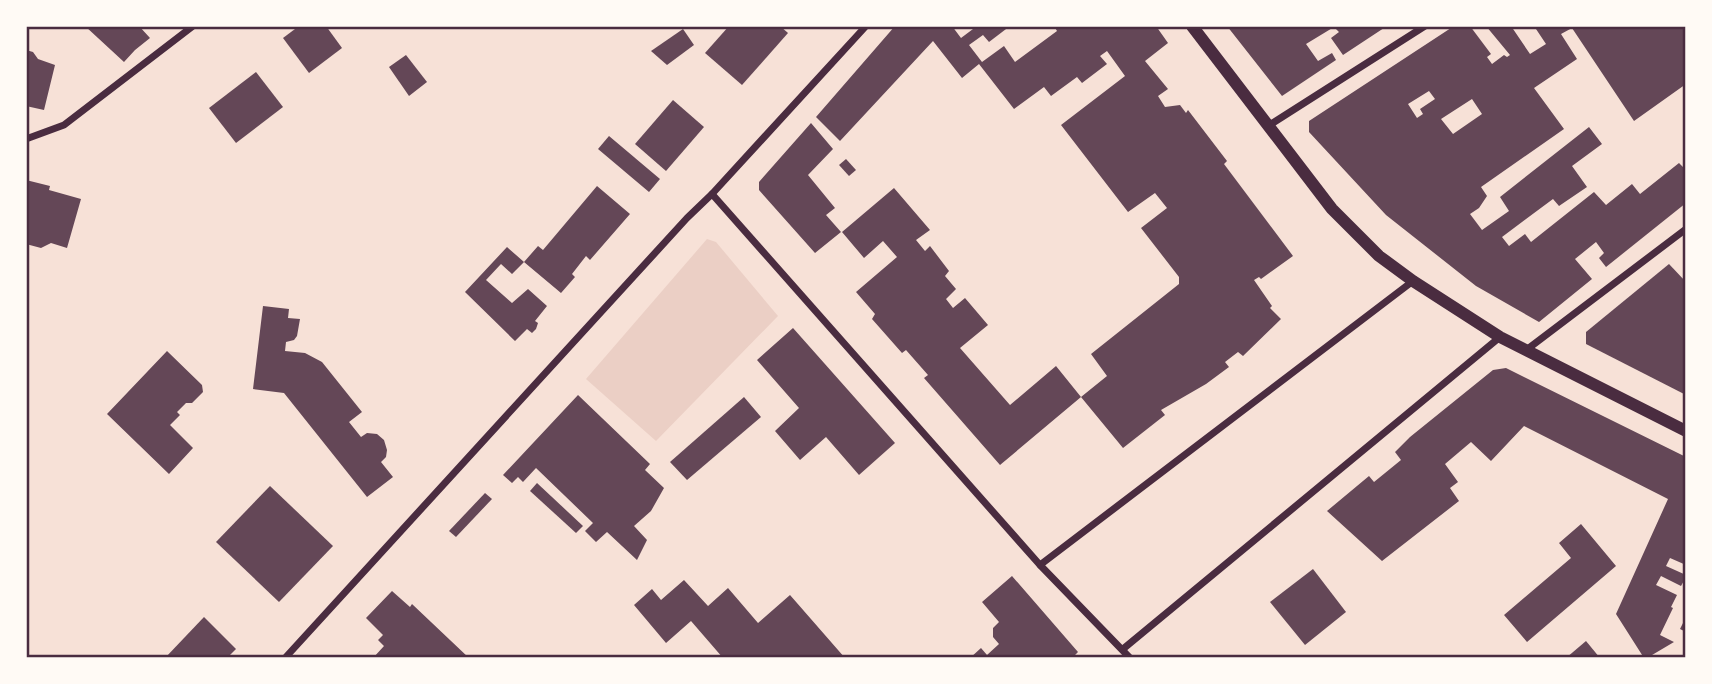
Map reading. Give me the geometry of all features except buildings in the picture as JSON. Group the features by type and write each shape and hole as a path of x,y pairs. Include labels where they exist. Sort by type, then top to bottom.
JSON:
{"street":[{"path":"26,139 64,125 193,26"},
{"path":"285,658 866,26"},
{"path":"1192,26 1332,209 1379,256 1500,337 1686,431"},
{"path":"1268,127 1425,26"},
{"path":"712,194 1040,565 1130,658"},
{"path":"1525,351 1686,229"},
{"path":"1040,565 1413,281"},
{"path":"1123,649 1500,337"}],"shaded area":[{"path":"707,239 716,242 778,316 656,441 586,379"}]}
